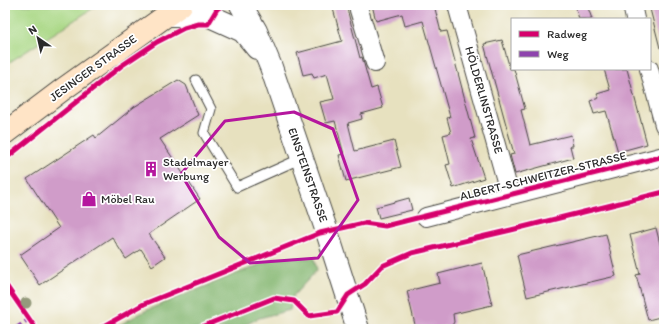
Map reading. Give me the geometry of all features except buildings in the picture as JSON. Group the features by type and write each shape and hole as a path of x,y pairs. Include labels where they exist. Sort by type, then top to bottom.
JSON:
{"main road":[{"name":"JESINGER STRASSE","path":"5,133 174,10"}],"street":[{"name":"EINSTEINSTRASSE","path":"241,5 256,31 271,67 330,239 358,329"},
{"path":"358,5 375,63"},
{"name":"HÖLDERLINSTRASSE","path":"457,5 510,195"},
{"path":"632,5 635,18"},
{"name":"EINSTEINSTRASSE","path":"174,10 212,17 243,31 271,67"},
{"path":"649,70 664,125"},
{"name":"ALBERT-SCHWEITZER-STRASSE","path":"426,217 664,156"}],"lane":[{"path":"196,80 211,109 204,134 237,187 302,158"}],"highlighted area":[{"path":"294,112 333,129 358,200 318,258 250,263 219,237 181,174 225,121"}],"green space":[{"path":"5,5 98,5 5,65"},
{"path":"276,258 314,258 317,270 293,296 290,310 259,318 237,329 112,329 147,310"}],"marked path":[{"path":"15,329 29,319"}],"cycle path":[{"path":"5,159 121,66 157,42 184,28 198,24 208,24 217,9 223,5"},
{"path":"99,329 144,304 320,233 364,223 385,226 664,156"},
{"path":"196,329 274,298 294,301 309,316 337,312 348,295 365,284 382,266 412,253 664,192"},
{"path":"5,284 36,329"}],"place":[{"name":"Stadelmayer Werbung","path":"151,169"},
{"name":"Möbel Rau","path":"89,199"}]}
